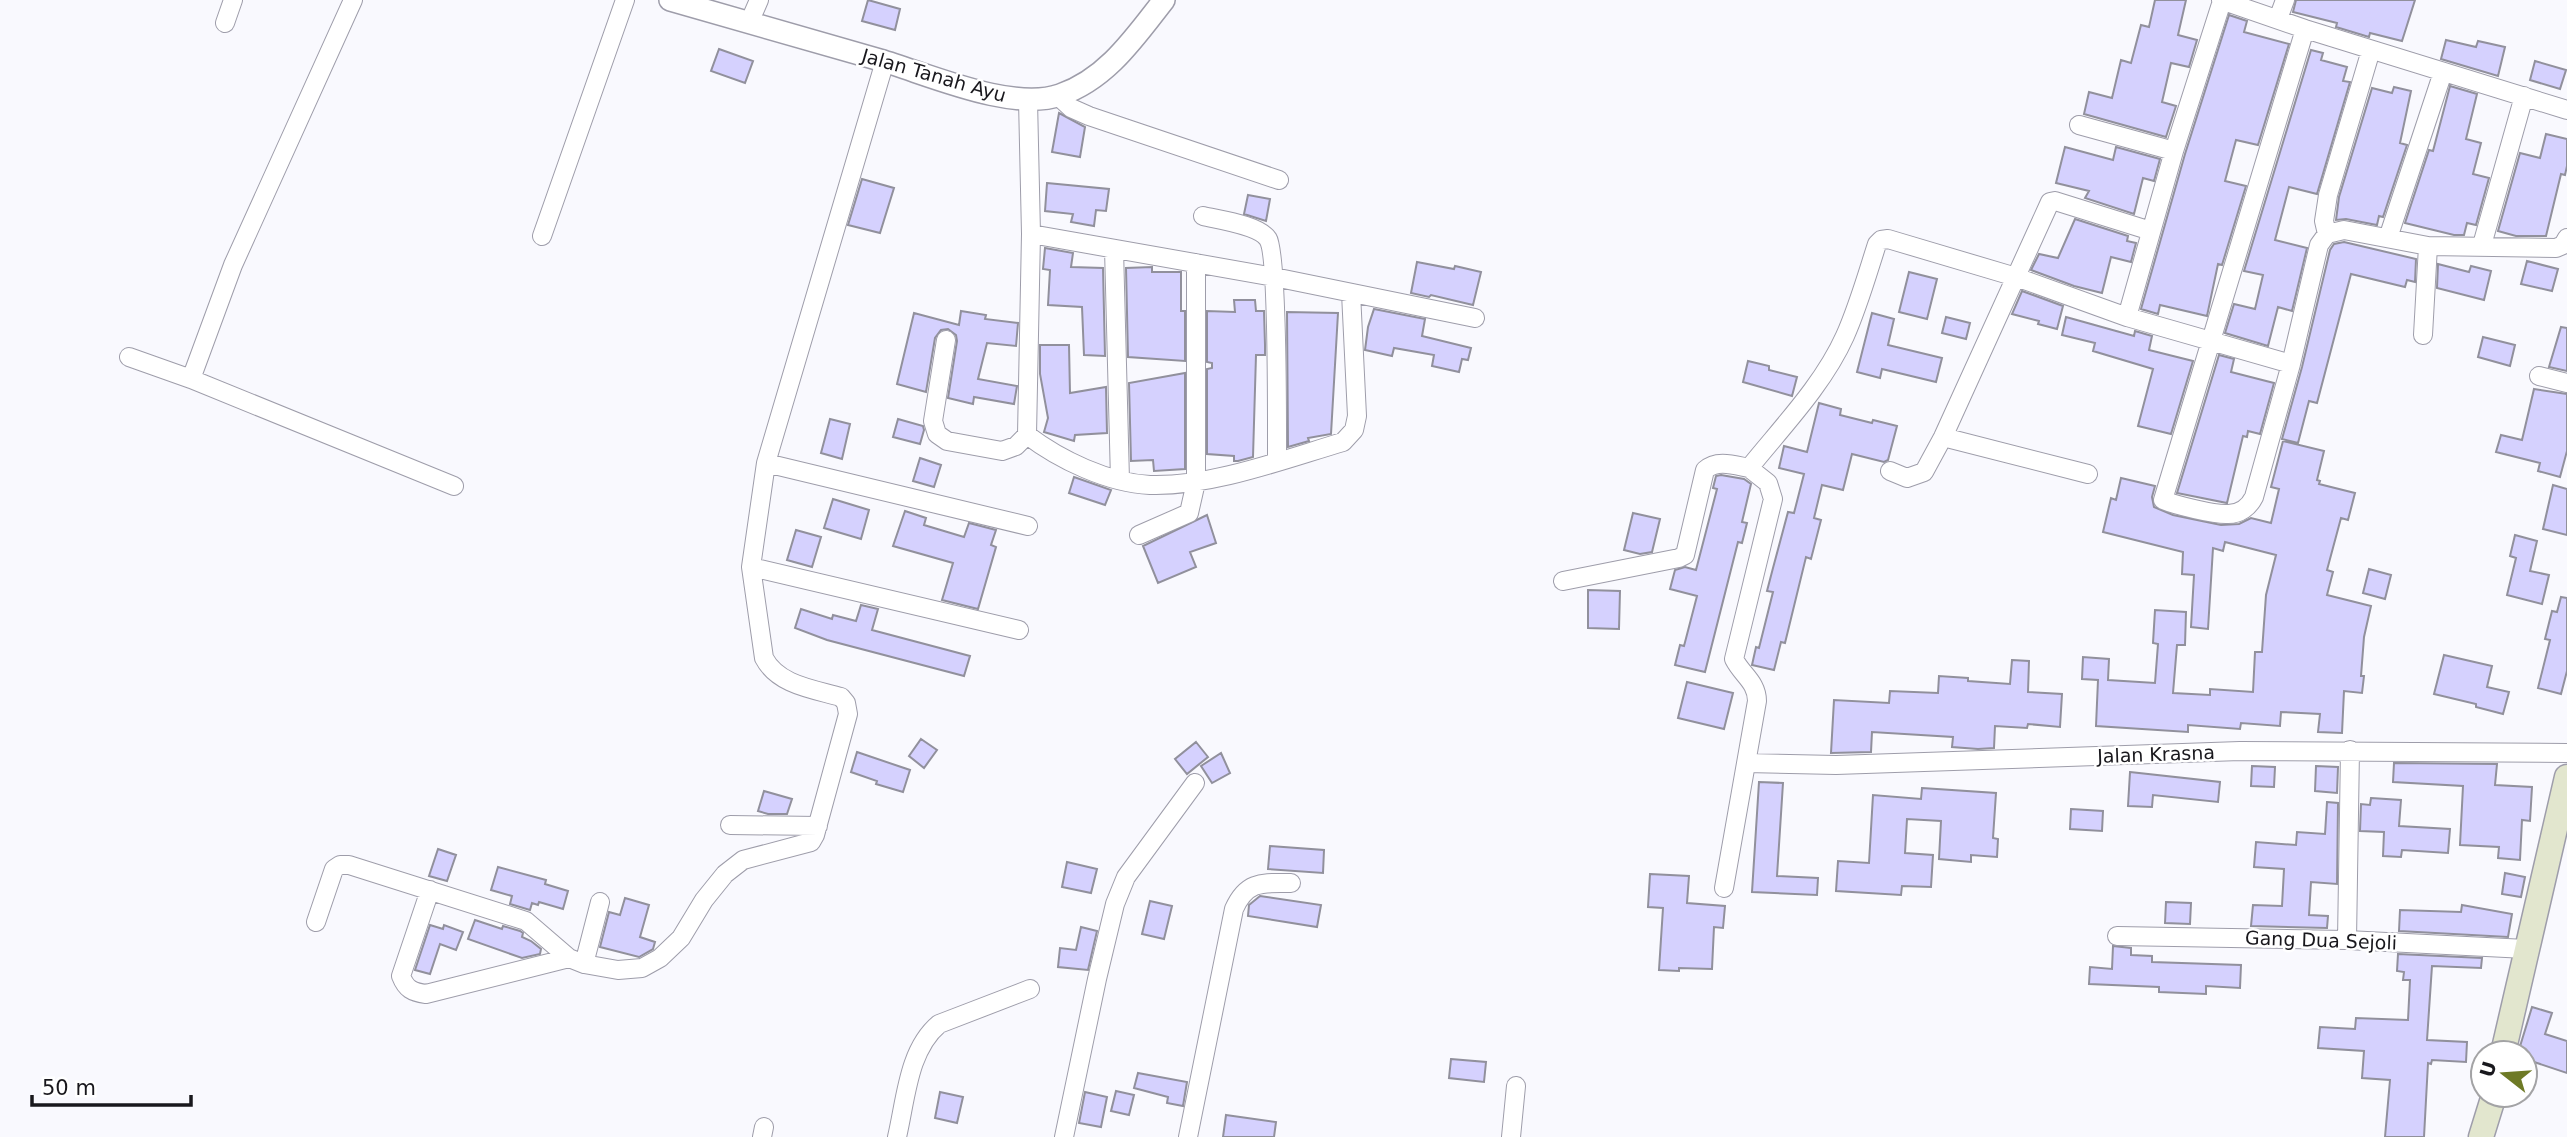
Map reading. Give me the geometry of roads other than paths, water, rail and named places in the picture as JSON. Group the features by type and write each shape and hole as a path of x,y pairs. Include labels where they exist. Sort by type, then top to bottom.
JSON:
{"main road":[{"path":"2506,1039 2567,777"},
{"path":"2481,1137 2490,1109"}],"street":[{"path":"225,23 233,0"},
{"path":"191,379 233,265 353,0"},
{"path":"542,236 625,0"},
{"name":"Jalan Tanah Ayu","path":"672,0 884,61 947,82 1028,100 1058,96 1085,84 1106,70 1164,0"},
{"path":"749,23 759,0"},
{"path":"2127,317 2174,151 2222,0 2305,29 2567,110"},
{"path":"2278,19 2285,0"},
{"path":"2305,29 2209,340 2162,498 2164,501 2227,514 2242,511 2254,497 2291,364 2315,258 2319,245 2327,234 2344,230 2428,246 2556,247 2563,245 2567,238"},
{"path":"2327,234 2324,221 2328,195 2371,50"},
{"path":"430,890 401,976 404,986 415,992 426,993 576,961 618,970 642,968 660,958 681,938 704,900 725,874 743,860 811,842 818,826 848,714 846,703 841,697 780,678 770,671 764,658 751,567 766,463 884,61"},
{"path":"2388,238 2443,72"},
{"path":"1058,96 1071,108 1089,116 1279,180"},
{"path":"2482,245 2524,96"},
{"path":"946,340 933,421 937,434 947,440 1002,451 1016,446 1027,435 1031,234 1028,100"},
{"path":"2079,125 2174,151"},
{"path":"1890,471 1908,478 1924,472 1943,438 2050,202 2055,201 2151,231"},
{"path":"1203,216 1252,229 1267,238 1270,243 1274,277 1277,461"},
{"path":"1031,234 1274,277 1475,318"},
{"path":"1749,468 1828,366 1844,337 1880,240 1888,239 2016,277 2127,317 2291,364"},
{"path":"2423,335 2428,246"},
{"path":"1114,249 1121,480"},
{"path":"1139,535 1189,513 1196,482 1196,263"},
{"path":"1027,435 1043,447 1074,463 1121,480 1149,485 1196,482 1343,442 1353,430 1357,413 1351,293"},
{"path":"129,357 191,379 454,486"},
{"path":"2539,376 2567,383"},
{"path":"1943,438 2088,474"},
{"path":"766,463 1028,526"},
{"path":"1563,581 1682,557 1687,551 1705,470 1715,464 1749,468 1768,483 1773,499 1734,659 1755,686 1757,693 1724,888"},
{"path":"751,567 1019,630"},
{"path":"2347,940 2350,750"},
{"name":"Jalan Krasna","path":"1746,763 1836,765 2227,751 2567,753"},
{"path":"1064,1137 1097,979 1122,886 1142,852 1195,783"},
{"path":"730,825 818,826"},
{"path":"316,922 334,869 340,865 349,865 526,921 576,961"},
{"path":"1188,1137 1234,909 1248,888 1262,883 1291,883"},
{"path":"576,961 600,902"},
{"name":"Gang Dua Sejoli","path":"2117,936 2347,940 2526,949"},
{"path":"897,1137 920,1045 928,1033 939,1024 1030,989"},
{"path":"1511,1137 1516,1086"}]}
